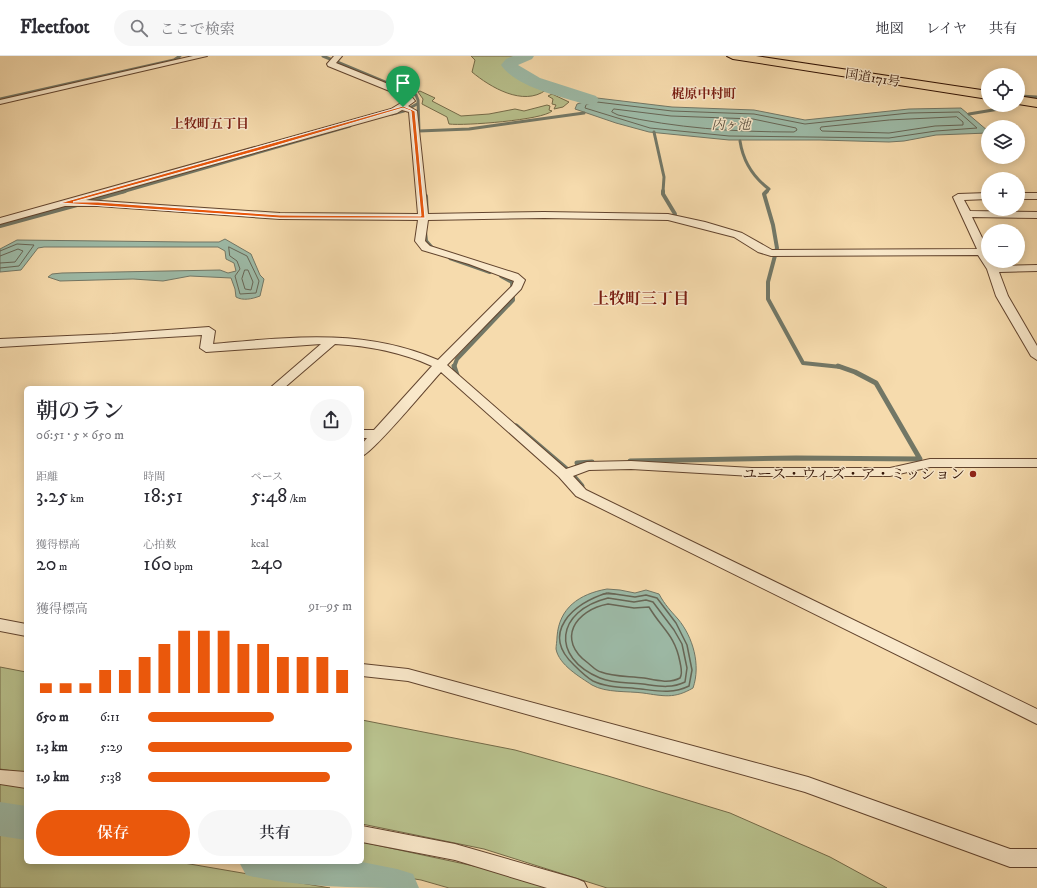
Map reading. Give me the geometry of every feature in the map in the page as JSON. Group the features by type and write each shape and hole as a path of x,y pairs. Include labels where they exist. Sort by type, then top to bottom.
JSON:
{"highway":[{"name":"国道171号","path":"733,56 981,94"},
{"path":"1025,101 1037,103"}],"street":[{"path":"0,102 203,56"},
{"path":"0,221 238,155 403,107 411,101 408,96 331,64 338,57"},
{"path":"364,450 440,365 518,287 520,280 514,276 480,264 426,248 420,241 423,217 413,111 403,107"},
{"path":"981,196 958,197 981,246"},
{"path":"1025,196 1037,196"},
{"path":"63,203 98,203 280,216 423,217 544,215 668,217 738,235 762,250 771,253 981,252"},
{"path":"967,214 1037,215"},
{"path":"1037,268 992,269 1002,296 1037,356"},
{"path":"0,343 112,338 208,331 206,348 333,340 398,348 421,355 440,365 564,474 581,493 1037,717"},
{"path":"278,386 333,340"},
{"path":"364,434 379,434"},
{"path":"564,474 587,466 631,466 752,472 890,472 930,463 1037,463"},
{"path":"0,625 24,630"},
{"path":"364,670 408,675 808,785 1010,858 1037,858"},
{"path":"0,776 24,780"},
{"path":"364,834 455,852 577,888"}],"green space":[{"path":"471,56 517,56 507,61 504,67 514,76 546,90 537,95 517,96 497,89 472,72 475,60"},
{"path":"420,91 435,98 432,101 461,116 489,114 515,109 524,111 547,105 550,106 549,110 552,111 546,114 519,120 449,124 447,117 422,104 423,99 418,92"},
{"path":"552,94 569,102 563,107 554,109 556,105 552,104 553,99 548,96"},
{"path":"0,667 24,672 24,773 0,769"},
{"path":"364,720 515,750 608,776 730,813 830,857 887,888 607,888 484,849 364,824"},
{"path":"0,782 24,786 24,815 0,812"},
{"path":"0,831 24,836 24,864 190,864 330,888 0,888"},
{"path":"364,842 488,869 553,888 449,888 421,880 321,864 364,864"}],"water":[{"name":"内ヶ池","path":"597,98 672,107 754,110 805,120 909,109 961,108 981,125 981,133 936,135 904,141 889,142 729,140 649,132 616,123 575,109 577,104"},
{"path":"225,239 251,254 260,275 264,279 260,296 248,299 236,297 231,278 190,276 163,281 133,279 60,281 48,277 52,274 62,273 220,270 228,273 236,271 234,263 226,259 225,251 218,247 44,247 38,248 21,270 0,272 0,249 17,240 219,242"},
{"path":"607,589 635,593 646,590 659,594 688,634 696,661 693,688 680,694 669,696 637,692 610,691 592,685 576,674 561,660 556,649 557,637 562,618 566,610 579,599 597,591"}],"waterway":[{"path":"0,99 174,60 180,56"},
{"path":"323,56 416,95 418,100 419,131 469,129 584,113"},
{"path":"526,56 512,62 509,65 515,71 534,81 590,100"},
{"path":"1025,96 1037,97"},
{"path":"392,114 404,111 417,104"},
{"path":"969,114 981,112"},
{"path":"122,192 350,126"},
{"path":"654,132 664,177 663,192"},
{"path":"740,141 746,162 758,179 769,189 764,194 773,225 777,248 768,282 768,299 803,363 841,367"},
{"path":"86,202 125,191"},
{"path":"663,192 675,214"},
{"path":"426,196 427,218"},
{"path":"0,226 77,205"},
{"path":"425,232 426,241 433,249"},
{"path":"450,258 490,272"},
{"path":"454,367 457,359 513,300 512,282 501,276"},
{"path":"454,367 457,375"},
{"path":"630,461 796,458 920,459 876,383 855,372 841,367"},
{"path":"516,426 570,472 582,486"},
{"path":"577,463 592,462"},
{"path":"0,819 24,823"},
{"path":"273,864 326,873 397,888"}],"place":[{"name":"ユース・ウィズ・ア・ミッション","path":"973,474"}],"district":[{"name":"梶原中村町","path":"704,93"},
{"name":"上牧町五丁目","path":"210,123"},
{"name":"上牧町三丁目","path":"641,298"}],"route":[{"path":"403,107 413,111 412,114 423,217 280,216 98,203 63,203 394,111 403,107"}]}
